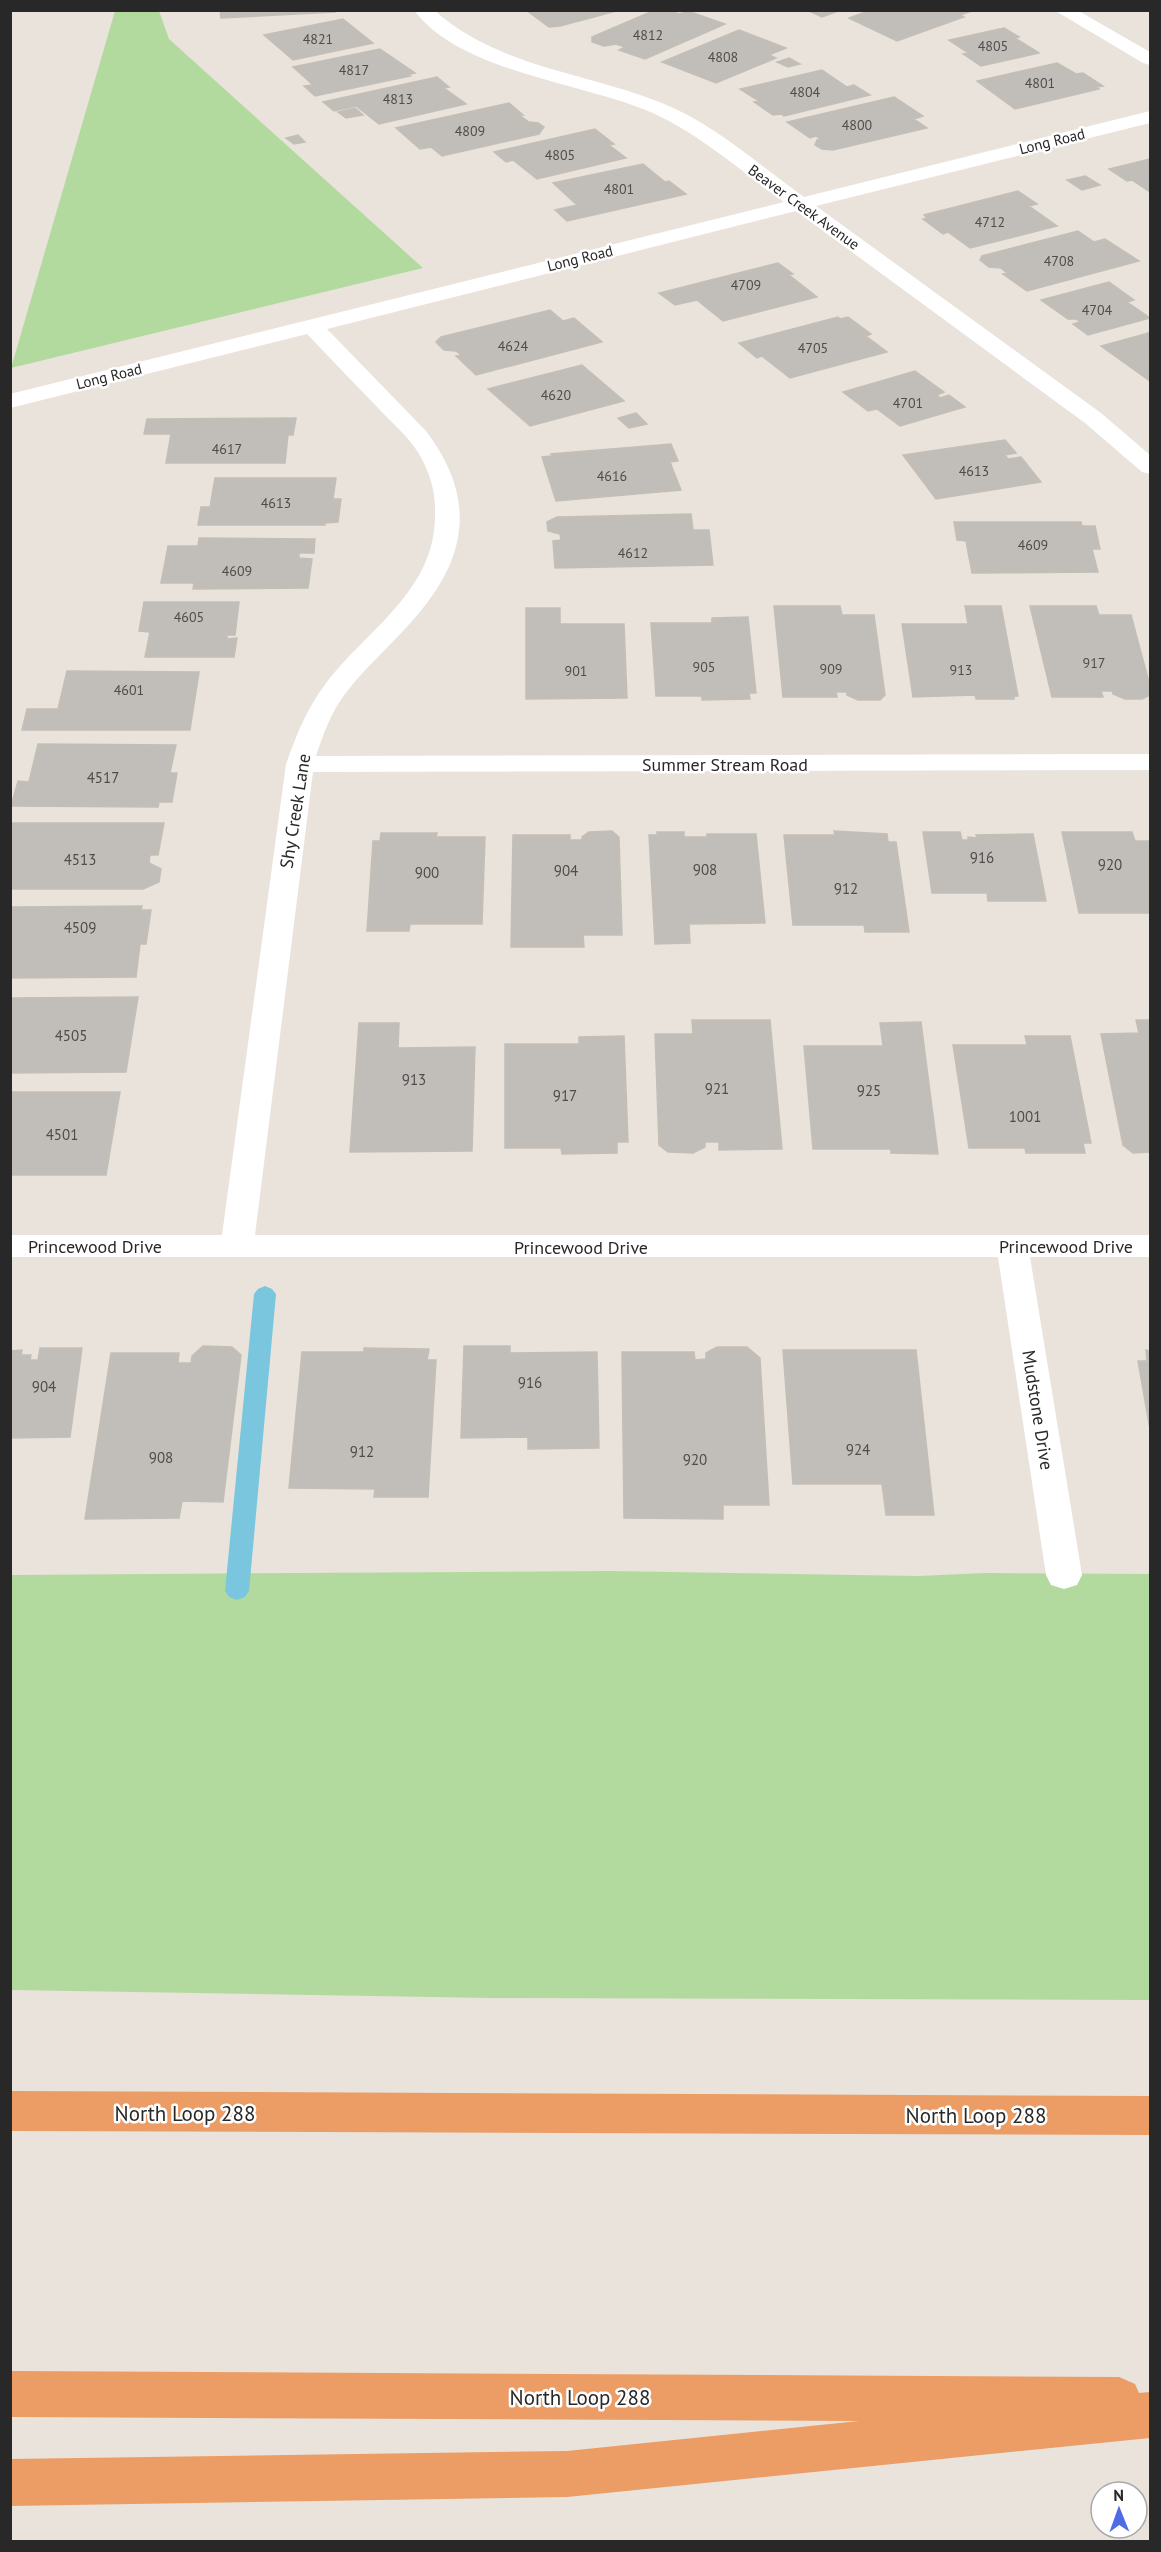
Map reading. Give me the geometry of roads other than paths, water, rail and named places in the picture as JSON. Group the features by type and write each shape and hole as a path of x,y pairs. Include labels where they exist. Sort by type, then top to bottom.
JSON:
{"highway":[{"path":"10,2102 208,2113"},
{"name":"North Loop 288","path":"10,2111 1150,2116"},
{"name":"North Loop 288","path":"10,2394 1150,2400"},
{"path":"10,2482 567,2474 1150,2415"}],"street":[{"name":"Beaver Creek Avenue","path":"423,10 447,30 480,49 541,71 632,99 672,115 707,136 1093,418 1150,467"},
{"path":"1063,10 1150,59"},
{"name":"Long Road","path":"10,401 1150,117"},
{"name":"Shy Creek Lane","path":"237,1247 300,764 316,721 333,691 421,594 440,558 448,517 441,475 432,456 418,436 311,325"},
{"name":"Summer Stream Road","path":"300,764 1150,762"},
{"name":"Mudstone Drive","path":"1012,1245 1064,1575"},
{"name":"Princewood Drive","path":"10,1246 1150,1246"}],"waterway":[{"path":"237,1591 265,1294"}]}
